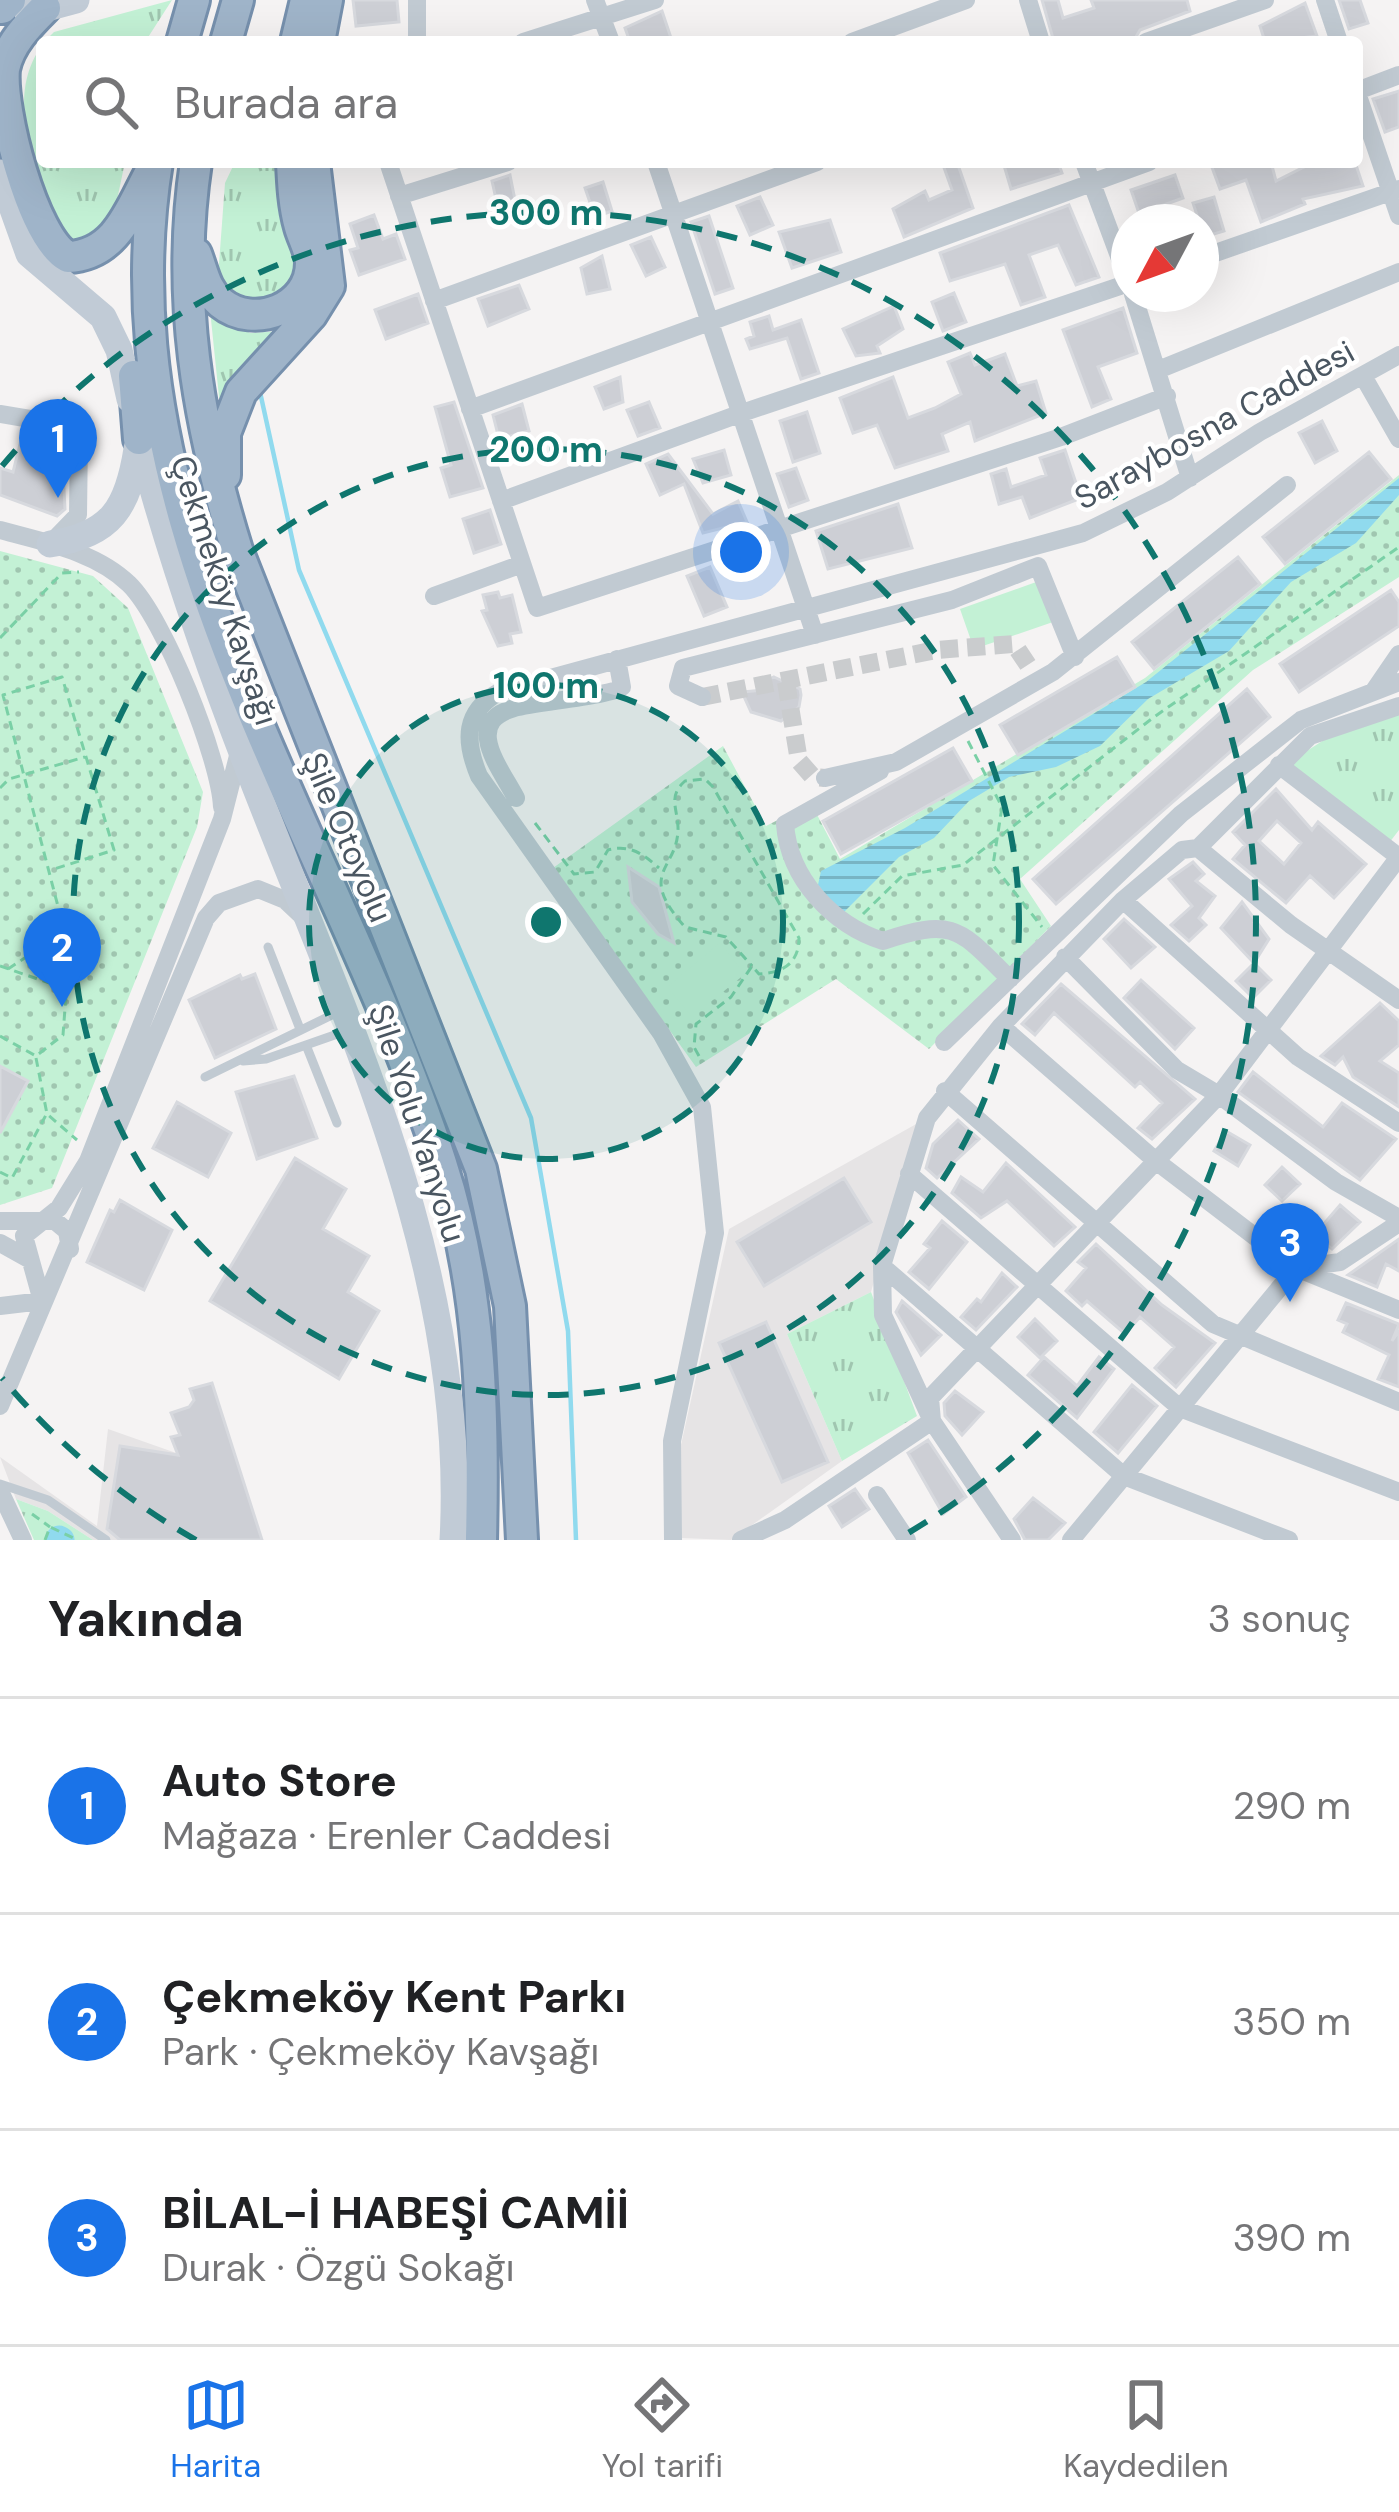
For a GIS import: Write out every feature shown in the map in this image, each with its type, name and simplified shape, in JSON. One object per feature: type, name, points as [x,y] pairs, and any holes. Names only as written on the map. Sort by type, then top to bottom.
[{"type":"highway","points":[[184,36],[194,0]]},
{"type":"highway","points":[[228,36],[238,0]]},
{"type":"highway","points":[[297,36],[306,0]]},
{"type":"highway","points":[[320,36],[327,0]]},
{"type":"highway","points":[[14,8],[2,81],[23,176],[45,239],[68,257],[107,244],[152,168]]},
{"type":"highway","name":"Şile Otoyolu","points":[[155,168],[150,228],[150,356],[159,416],[191,544],[441,1162],[473,1292],[484,1432],[481,1540]]},
{"type":"highway","name":"Şile Otoyolu","points":[[195,168],[189,236],[194,382],[232,535],[481,1169],[510,1306],[522,1540]]},
{"type":"highway","points":[[189,236],[208,290],[219,302],[259,316],[288,304],[300,292],[311,261],[295,206],[292,168]]},
{"type":"highway","points":[[232,535],[224,457],[232,411],[252,375],[311,315],[329,286],[315,168]]},
{"type":"highway","points":[[139,439],[134,298],[150,228]]},
{"type":"main road","points":[[14,8],[76,0]]},
{"type":"main road","name":"Çekmeköy Kavşağı","points":[[0,173],[29,254],[85,296],[112,332],[178,584],[240,744]]},
{"type":"main road","points":[[50,544],[78,540],[124,505],[139,439]]},
{"type":"main road","name":"Şile Yolu Yanyolu","points":[[240,744],[348,1019],[422,1244],[448,1370],[453,1540]]},
{"type":"street","points":[[417,0],[418,36]]},
{"type":"street","points":[[537,36],[598,9],[656,0]]},
{"type":"street","points":[[868,36],[966,0]]},
{"type":"street","points":[[1028,0],[1039,36]]},
{"type":"street","points":[[1163,36],[1264,0]]},
{"type":"street","points":[[1325,0],[1338,36]]},
{"type":"street","points":[[1363,90],[1399,75]]},
{"type":"street","points":[[1363,107],[1395,190],[1399,216]]},
{"type":"street","points":[[390,168],[538,608],[1061,436],[1167,396]]},
{"type":"street","points":[[399,196],[489,168]]},
{"type":"street","points":[[658,168],[814,635]]},
{"type":"street","points":[[434,301],[800,168]]},
{"type":"street","points":[[1086,168],[1111,235]]},
{"type":"street","points":[[470,409],[1131,168]]},
{"type":"street","points":[[1219,252],[1395,190]]},
{"type":"street","points":[[1158,370],[1399,272]]},
{"type":"street","points":[[501,501],[739,414],[1111,289]]},
{"type":"street","points":[[1139,312],[1190,478]]},
{"type":"street","name":"Saraybosna Caddesi","points":[[674,1540],[672,1442],[715,1233],[709,1138],[685,1069],[479,776],[469,752],[469,723],[478,704],[499,692],[1084,533],[1190,478],[1260,432],[1399,355]]},
{"type":"street","points":[[1363,376],[1399,440]]},
{"type":"street","points":[[0,414],[54,423],[79,440],[78,515],[50,544]]},
{"type":"street","points":[[1010,979],[963,932],[951,927],[931,925],[883,940],[832,918],[786,841],[785,824],[896,762],[1034,675],[1075,657],[1287,484]]},
{"type":"street","points":[[1165,584],[1191,549],[1256,494]]},
{"type":"street","points":[[0,530],[86,556],[131,586],[164,642],[220,775],[222,819]]},
{"type":"street","points":[[434,596],[523,563]]},
{"type":"street","points":[[703,697],[678,686],[683,668],[952,600],[1038,566],[1075,657]]},
{"type":"street","points":[[1373,692],[1399,655]]},
{"type":"street","points":[[515,798],[486,736],[488,721],[497,713],[556,696],[612,695],[622,687],[617,659]]},
{"type":"street","points":[[944,1042],[1181,814],[1301,720],[1399,682]]},
{"type":"street","points":[[1012,1540],[932,1421],[884,1315],[882,1265],[927,1118],[1000,1026],[1065,957],[1182,850],[1198,848],[1310,736],[1399,706]]},
{"type":"street","name":"Çekmeköy Kavşağı","points":[[40,1220],[70,1194],[88,1161],[222,819],[240,744]]},
{"type":"street","points":[[826,778],[896,762]]},
{"type":"street","points":[[932,1421],[930,1398],[1220,1095],[1399,857],[1279,765]]},
{"type":"street","points":[[1198,848],[1291,926],[1399,1000]]},
{"type":"street","points":[[0,1406],[206,918],[219,903],[258,889],[285,900],[310,923]]},
{"type":"street","points":[[1123,900],[1267,1032],[1399,1123]]},
{"type":"street","points":[[1065,957],[1177,1070],[1220,1095],[1336,1182],[1399,1220],[1340,1262],[1296,1268],[1071,1540]]},
{"type":"street","points":[[1000,1026],[1156,1161],[1296,1268],[1399,1310]]},
{"type":"street","points":[[945,1091],[1213,1324],[1399,1402]]},
{"type":"street","points":[[908,1174],[1180,1408],[1399,1492]]},
{"type":"street","points":[[40,1220],[24,1236],[43,1301]]},
{"type":"street","points":[[0,1221],[55,1221],[68,1231],[68,1254]]},
{"type":"street","points":[[0,1243],[49,1268],[68,1254]]},
{"type":"street","points":[[882,1265],[975,1351],[1124,1476],[1289,1540]]},
{"type":"street","points":[[0,1306],[43,1301]]},
{"type":"street","points":[[741,1540],[785,1520],[932,1421]]},
{"type":"street","points":[[0,1487],[14,1535]]},
{"type":"street","points":[[877,1495],[907,1540]]},
{"type":"street","points":[[785,1520],[795,1540]]},
{"type":"lane","points":[[268,947],[300,1029]]},
{"type":"lane","points":[[205,1077],[287,1034],[348,1019]]},
{"type":"lane","points":[[243,1060],[306,1045],[348,1019]]},
{"type":"lane","points":[[287,1034],[294,1049]]},
{"type":"lane","points":[[306,1045],[337,1123]]},
{"type":"lane","points":[[0,1487],[48,1500],[106,1540]]},
{"type":"path","points":[[853,929],[902,876],[963,865],[995,835],[1108,758],[1154,717],[1399,547]]},
{"type":"path","points":[[0,638],[62,573],[79,572]]},
{"type":"path","points":[[8,969],[47,943],[61,918],[3,695],[62,677],[115,850],[51,869]]},
{"type":"path","points":[[958,724],[1001,807],[993,865],[1034,919]]},
{"type":"path","points":[[0,788],[27,774],[86,756]]},
{"type":"path","points":[[705,779],[799,938],[798,953],[783,970],[759,974],[752,966],[726,938],[685,927],[666,902],[661,869],[678,830],[674,798],[678,787],[705,779]]},
{"type":"path","points":[[515,798],[574,874],[595,872],[608,850],[621,846],[640,852],[661,869]]},
{"type":"path","points":[[0,966],[39,977],[66,995],[63,1035],[36,1056]]},
{"type":"path","points":[[699,1055],[694,1047],[697,1024],[731,998],[752,966]]},
{"type":"path","points":[[0,1036],[36,1056]]},
{"type":"path","points":[[36,1056],[37,1086],[47,1114],[82,1143]]},
{"type":"path","points":[[0,1172],[12,1178],[47,1114]]},
{"type":"path","points":[[45,1540],[50,1527],[78,1540]]},
{"type":"shaded area","points":[[918,1123],[871,1292],[787,1334],[842,1461],[731,1540],[681,1538],[679,1454],[729,1229]]},
{"type":"shaded area","points":[[108,1429],[179,1454],[174,1540],[93,1540],[48,1511],[16,1499],[0,1457],[97,1526]]},
{"type":"green space","points":[[172,0],[149,36],[51,36],[54,32]]},
{"type":"green space","points":[[36,56],[36,168],[124,168],[112,224],[78,244],[54,224],[37,173],[25,122],[28,74]]},
{"type":"green space","points":[[232,168],[278,168],[295,262],[286,294],[240,305],[218,277],[225,183]]},
{"type":"green space","points":[[210,310],[250,333],[283,331],[221,416]]},
{"type":"green space","points":[[1399,475],[1399,577],[1253,670],[1020,879],[1051,926],[929,1049],[836,979],[696,1067],[553,868],[723,746],[766,826],[811,803],[840,859],[1145,678]]},
{"type":"green space","points":[[0,551],[93,576],[128,608],[203,792],[197,827],[52,1188],[0,1205]]},
{"type":"green space","points":[[1039,581],[1053,622],[974,649],[960,609]]},
{"type":"green space","points":[[1399,709],[1399,830],[1386,847],[1285,765],[1327,738]]},
{"type":"green space","points":[[720,943],[745,974],[692,1017],[667,987]]},
{"type":"green space","points":[[871,1292],[917,1416],[842,1461],[787,1334]]},
{"type":"green space","points":[[16,1499],[48,1511],[93,1540],[34,1540]]},
{"type":"water","points":[[1399,478],[1399,495],[1356,543],[1291,582],[1229,651],[1148,699],[1100,746],[1056,767],[1009,777],[969,801],[934,838],[899,857],[842,914],[818,885],[821,871],[905,828],[1146,682]]},
{"type":"building","points":[[353,0],[397,0],[399,22],[356,26]]},
{"type":"building","points":[[1042,0],[1058,0],[1063,18],[1094,8],[1091,0],[1187,0],[1190,11],[1140,30],[1136,36],[1052,36]]},
{"type":"building","points":[[1339,0],[1360,0],[1368,23],[1349,29]]},
{"type":"building","points":[[1305,3],[1317,36],[1263,36],[1260,26]]},
{"type":"building","points":[[662,11],[670,36],[628,36],[625,28]]},
{"type":"building","points":[[1399,91],[1399,127],[1385,132],[1373,99]]},
{"type":"building","points":[[944,168],[959,168],[973,208],[904,237],[893,209],[925,191],[929,200],[952,190]]},
{"type":"building","points":[[1005,168],[1060,168],[1062,173],[1011,189]]},
{"type":"building","points":[[1212,168],[1273,168],[1276,181],[1302,168],[1357,168],[1363,186],[1303,199],[1305,204],[1261,222],[1246,180],[1220,189]]},
{"type":"building","points":[[510,175],[516,205],[498,208],[492,181]]},
{"type":"building","points":[[1175,175],[1183,198],[1166,204],[1136,204],[1131,190]]},
{"type":"building","points":[[603,182],[612,211],[595,217],[585,188]]},
{"type":"building","points":[[760,197],[773,225],[750,235],[737,206]]},
{"type":"building","points":[[1214,197],[1216,204],[1193,204]]},
{"type":"building","points":[[1069,205],[1099,277],[1076,285],[1058,245],[1029,255],[1045,297],[1021,305],[1005,264],[950,281],[940,253]]},
{"type":"building","points":[[374,215],[383,239],[396,234],[405,259],[359,275],[350,250],[358,248],[350,224]]},
{"type":"building","points":[[709,216],[733,288],[715,294],[691,222]]},
{"type":"building","points":[[830,220],[841,252],[792,268],[779,232]]},
{"type":"building","points":[[651,237],[665,267],[646,276],[631,245]]},
{"type":"building","points":[[602,256],[610,289],[587,294],[581,268]]},
{"type":"building","points":[[519,285],[529,309],[488,326],[478,299]]},
{"type":"building","points":[[954,293],[966,322],[943,331],[932,302]]},
{"type":"building","points":[[418,294],[428,323],[386,339],[375,310]]},
{"type":"building","points":[[894,306],[903,329],[877,346],[880,353],[856,356],[843,329]]},
{"type":"building","points":[[1124,312],[1137,353],[1098,367],[1111,399],[1092,407],[1063,330]]},
{"type":"building","points":[[769,316],[773,330],[801,320],[819,373],[801,379],[787,338],[750,349],[746,339],[754,336],[750,322]]},
{"type":"building","points":[[970,353],[975,365],[1005,354],[1017,386],[1036,381],[1046,413],[975,441],[970,422],[942,434],[948,451],[895,468],[877,425],[853,433],[840,398],[893,377],[908,418],[961,394],[948,362]]},
{"type":"building","points":[[620,377],[623,402],[604,409],[595,387]]},
{"type":"building","points":[[454,402],[483,488],[450,497],[441,468],[451,465],[435,407]]},
{"type":"building","points":[[649,402],[660,428],[638,436],[627,410]]},
{"type":"building","points":[[522,404],[529,431],[499,439],[493,415]]},
{"type":"building","points":[[807,412],[820,453],[793,462],[780,421]]},
{"type":"building","points":[[1322,421],[1337,451],[1315,463],[1299,433]]},
{"type":"building","points":[[21,440],[62,450],[65,509],[57,516],[0,495],[0,468],[13,472]]},
{"type":"building","points":[[724,450],[731,475],[703,483],[693,459]]},
{"type":"building","points":[[1065,450],[1081,498],[1030,518],[1022,497],[999,504],[991,474],[1006,469],[1011,487],[1046,475],[1040,458]]},
{"type":"building","points":[[1369,452],[1391,479],[1285,564],[1263,537]]},
{"type":"building","points":[[668,454],[713,514],[738,501],[747,522],[703,533],[684,484],[660,495],[646,464]]},
{"type":"building","points":[[796,468],[808,500],[789,507],[777,474]]},
{"type":"building","points":[[898,504],[912,548],[828,569],[816,531]]},
{"type":"building","points":[[490,510],[501,544],[474,553],[463,519]]},
{"type":"building","points":[[1238,557],[1260,584],[1154,669],[1132,642]]},
{"type":"building","points":[[710,567],[727,607],[704,616],[687,576]]},
{"type":"building","points":[[1391,590],[1399,602],[1399,626],[1299,692],[1280,664]]},
{"type":"building","points":[[498,592],[500,598],[512,595],[521,632],[510,634],[512,643],[498,646],[482,611],[487,610],[483,595]]},
{"type":"building","points":[[1117,657],[1135,687],[1018,755],[1000,725]]},
{"type":"building","points":[[774,677],[800,689],[801,695],[799,707],[781,721],[751,712],[742,692],[764,690],[765,681]]},
{"type":"building","points":[[1247,689],[1270,717],[1056,904],[1033,879]]},
{"type":"building","points":[[953,748],[972,781],[841,854],[823,821]]},
{"type":"building","points":[[1276,789],[1312,830],[1318,822],[1366,864],[1334,898],[1310,876],[1286,903],[1233,859],[1245,845],[1233,832]],"holes":[[[1277,821],[1301,843],[1284,864],[1259,841]]]},
{"type":"building","points":[[1193,862],[1204,874],[1196,881],[1215,896],[1199,918],[1206,925],[1189,941],[1171,925],[1192,906],[1169,879]]},
{"type":"building","points":[[628,867],[659,887],[674,943],[658,934],[632,902]]},
{"type":"building","points":[[1242,902],[1269,939],[1254,963],[1221,928]]},
{"type":"building","points":[[1124,919],[1155,947],[1131,968],[1104,939]]},
{"type":"building","points":[[1254,963],[1271,980],[1253,998],[1236,981]]},
{"type":"building","points":[[255,974],[276,1029],[215,1058],[189,1000],[240,975],[242,979]]},
{"type":"building","points":[[1141,980],[1194,1028],[1175,1049],[1124,998]]},
{"type":"building","points":[[1061,984],[1195,1099],[1152,1139],[1138,1128],[1162,1103],[1140,1082],[1135,1087],[1054,1013],[1035,1035],[1022,1024]]},
{"type":"building","points":[[1380,1003],[1399,1021],[1399,1045],[1380,1061],[1399,1073],[1399,1107],[1353,1077],[1343,1057],[1335,1065],[1321,1056]]},
{"type":"building","points":[[0,1066],[28,1081],[0,1133]]},
{"type":"building","points":[[1253,1072],[1323,1127],[1342,1103],[1396,1139],[1360,1180],[1238,1092]]},
{"type":"building","points":[[294,1076],[317,1138],[257,1159],[236,1092]]},
{"type":"building","points":[[177,1102],[231,1133],[208,1177],[153,1148]]},
{"type":"building","points":[[958,1120],[979,1139],[937,1178],[926,1168],[933,1144]]},
{"type":"building","points":[[1226,1131],[1250,1145],[1238,1166],[1214,1151]]},
{"type":"building","points":[[295,1158],[346,1189],[323,1229],[369,1256],[348,1292],[379,1311],[339,1379],[210,1301]]},
{"type":"building","points":[[1006,1163],[1075,1227],[1054,1246],[1007,1201],[981,1218],[952,1193],[961,1177],[983,1192]]},
{"type":"building","points":[[1282,1167],[1300,1184],[1282,1201],[1265,1185]]},
{"type":"building","points":[[844,1178],[871,1222],[764,1286],[737,1242]]},
{"type":"building","points":[[120,1200],[172,1230],[144,1290],[87,1262],[110,1210],[114,1212]]},
{"type":"building","points":[[1340,1205],[1360,1222],[1332,1249],[1315,1234]]},
{"type":"building","points":[[942,1221],[967,1242],[929,1289],[909,1272],[930,1248],[924,1244]]},
{"type":"building","points":[[1399,1239],[1399,1271],[1386,1264],[1377,1287],[1348,1275]]},
{"type":"building","points":[[1096,1244],[1162,1305],[1215,1343],[1176,1387],[1155,1368],[1174,1347],[1140,1317],[1125,1334],[1087,1301],[1082,1306],[1066,1291],[1086,1268],[1078,1262]]},
{"type":"building","points":[[1002,1273],[1017,1287],[976,1330],[961,1317],[977,1299],[981,1302]]},
{"type":"building","points":[[902,1301],[941,1335],[921,1355],[896,1312]]},
{"type":"building","points":[[1346,1303],[1399,1324],[1392,1341],[1399,1331],[1399,1387],[1378,1379],[1389,1355],[1343,1332],[1347,1324],[1338,1320]]},
{"type":"building","points":[[1035,1319],[1057,1341],[1040,1358],[1018,1337]]},
{"type":"building","points":[[766,1322],[828,1462],[782,1482],[719,1343]]},
{"type":"building","points":[[1044,1357],[1077,1386],[1099,1357],[1114,1369],[1077,1418],[1028,1375]]},
{"type":"building","points":[[212,1383],[262,1540],[120,1540],[107,1529],[120,1446],[178,1455],[171,1437],[180,1435],[171,1413],[189,1407],[194,1400],[190,1389]]},
{"type":"building","points":[[1132,1385],[1157,1406],[1118,1453],[1094,1432]]},
{"type":"building","points":[[955,1391],[983,1412],[962,1435],[945,1416],[944,1403]]},
{"type":"building","points":[[928,1440],[966,1497],[943,1514],[908,1453]]},
{"type":"building","points":[[855,1489],[869,1509],[842,1527],[829,1506]]},
{"type":"building","points":[[1033,1498],[1065,1523],[1048,1540],[1025,1540],[1014,1519]]},
{"type":"waterway","points":[[260,392],[299,570],[531,1118],[568,1331],[576,1540]]},
{"type":"tunnel","points":[[702,697],[936,650],[1014,644],[1030,668]]},
{"type":"tunnel","points":[[786,682],[799,761],[813,777],[825,778]]},
{"type":"place","name":"Auto Store","points":[[58,498]]},
{"type":"place","name":"Çekmeköy Kent Parkı","points":[[62,1007]]},
{"type":"place","name":"BİLAL-İ HABEŞİ CAMİİ","points":[[1290,1302]]}]
